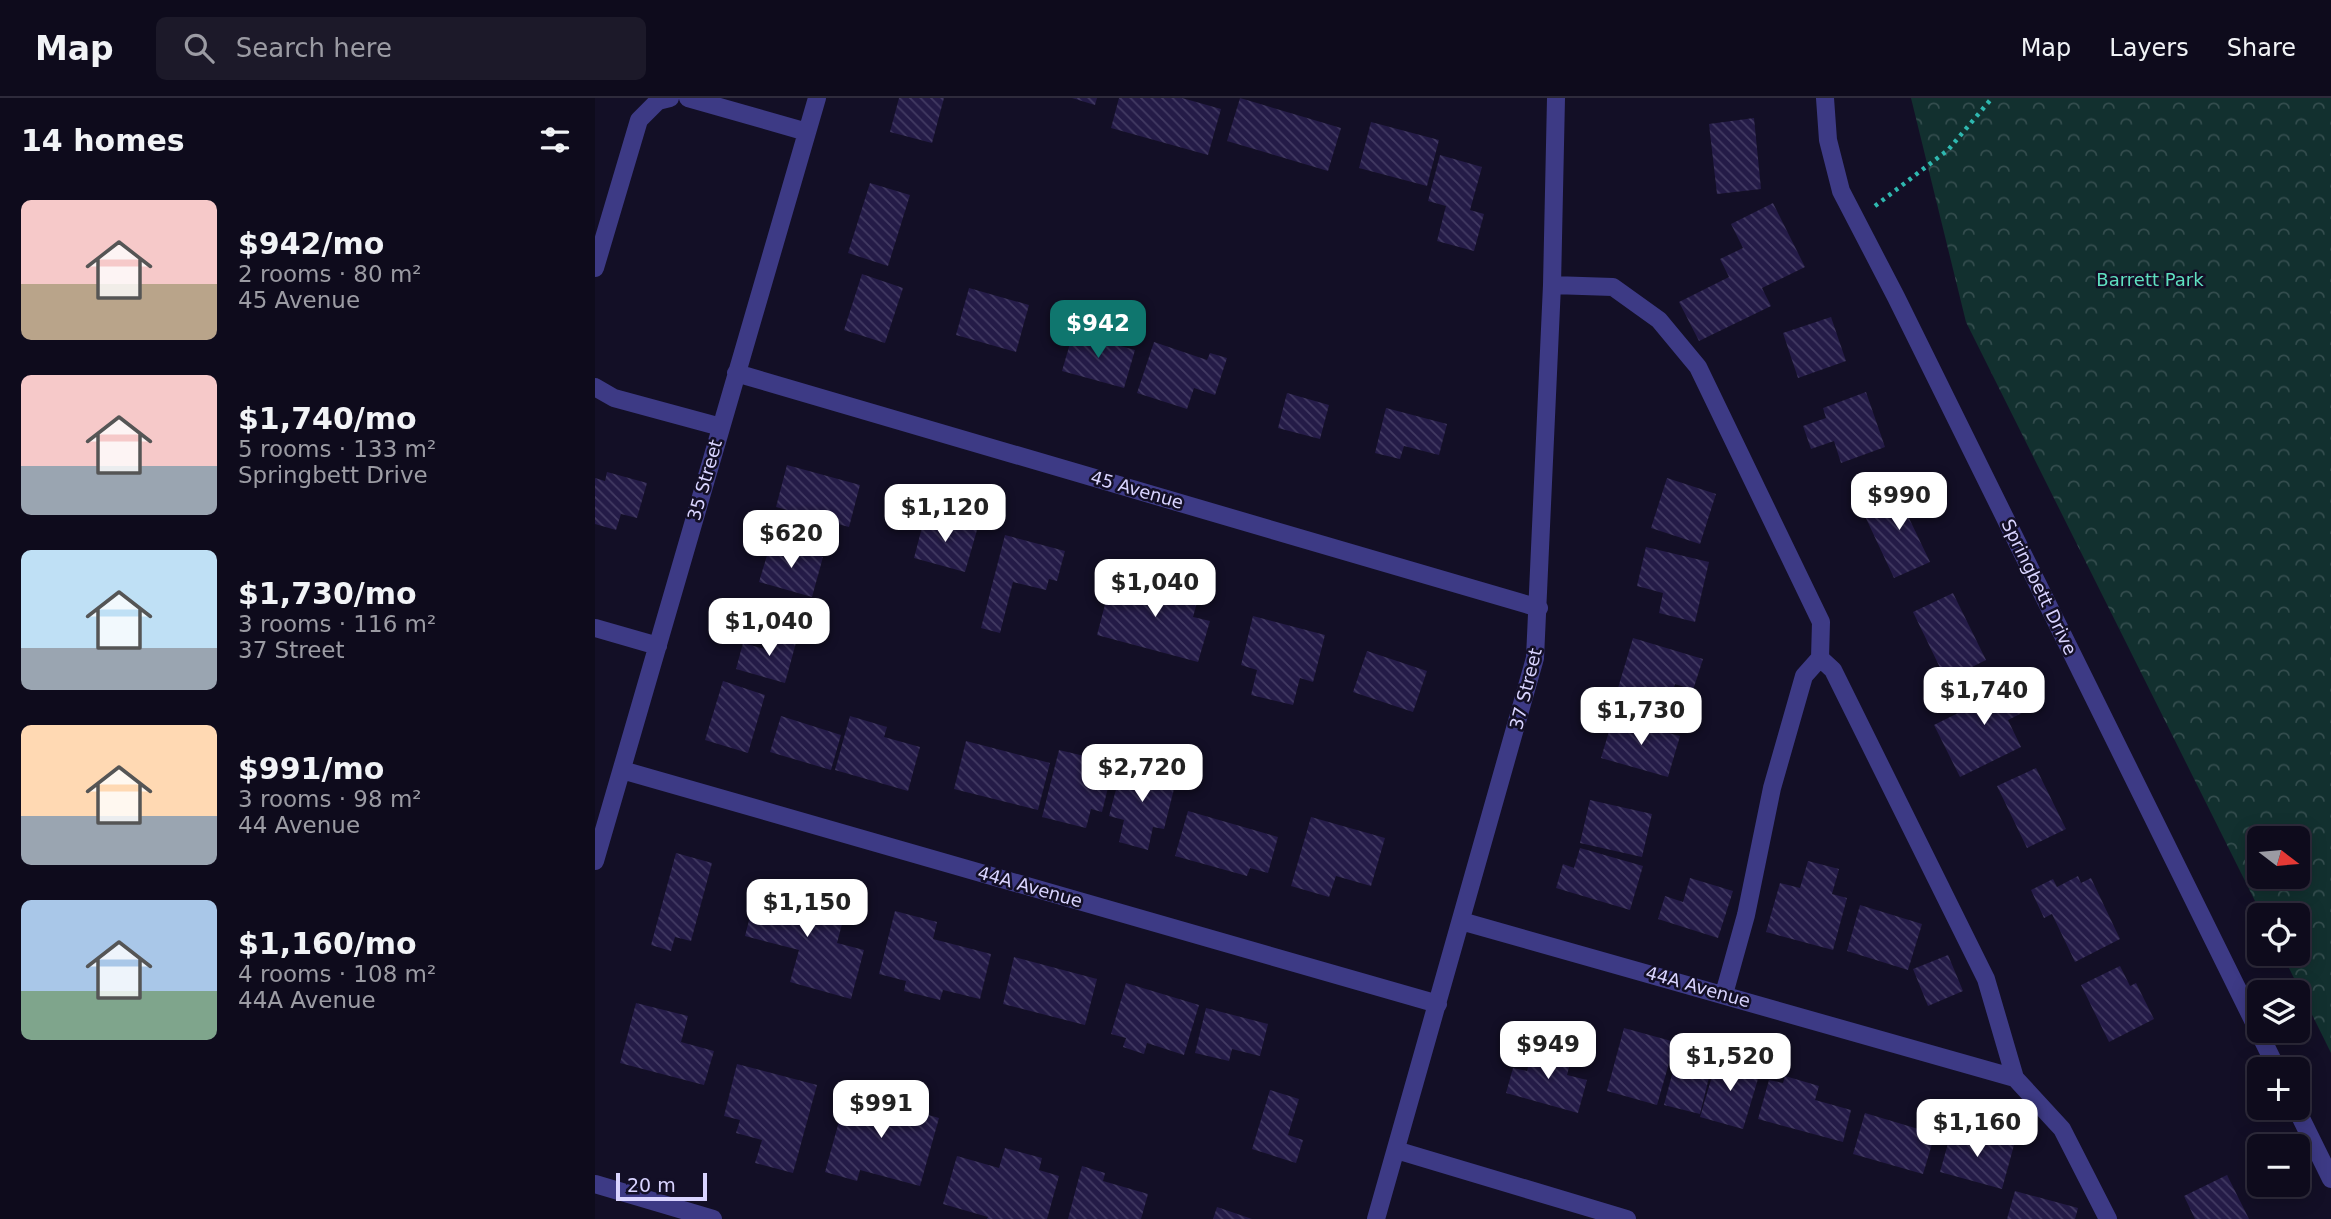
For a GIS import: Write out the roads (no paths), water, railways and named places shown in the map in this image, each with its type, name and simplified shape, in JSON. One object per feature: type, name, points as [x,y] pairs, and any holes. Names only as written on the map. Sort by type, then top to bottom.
[{"type":"street","points":[[595,268],[639,120],[658,102],[670,98]]},
{"type":"street","points":[[688,98],[807,132]]},
{"type":"street","name":"35 Street","points":[[595,861],[817,98]]},
{"type":"street","name":"Springbett Drive","points":[[1825,98],[1832,163],[1841,191],[1896,297],[2271,1057]]},
{"type":"street","name":"37 Street","points":[[1376,1219],[1530,680],[1537,642],[1552,285],[1554,99]]},
{"type":"street","points":[[1552,285],[1613,287],[1659,320],[1698,367],[1821,622],[1820,658],[1804,676],[1779,763],[1746,915],[1724,994]]},
{"type":"street","name":"45 Avenue","points":[[736,373],[1539,608]]},
{"type":"street","points":[[595,387],[614,397],[720,427]]},
{"type":"street","points":[[595,628],[658,646]]},
{"type":"street","points":[[1820,658],[1833,670],[1986,979],[2015,1077],[2061,1129],[2108,1219]]},
{"type":"street","name":"44A Avenue","points":[[622,769],[1438,1004]]},
{"type":"street","name":"44A Avenue","points":[[1461,921],[2015,1077]]},
{"type":"street","points":[[2302,1120],[2331,1179]]},
{"type":"street","points":[[1396,1150],[1627,1219]]},
{"type":"street","points":[[595,1184],[713,1219]]},
{"type":"park label","name":"Barrett Park","points":[[2150,280]]}]
